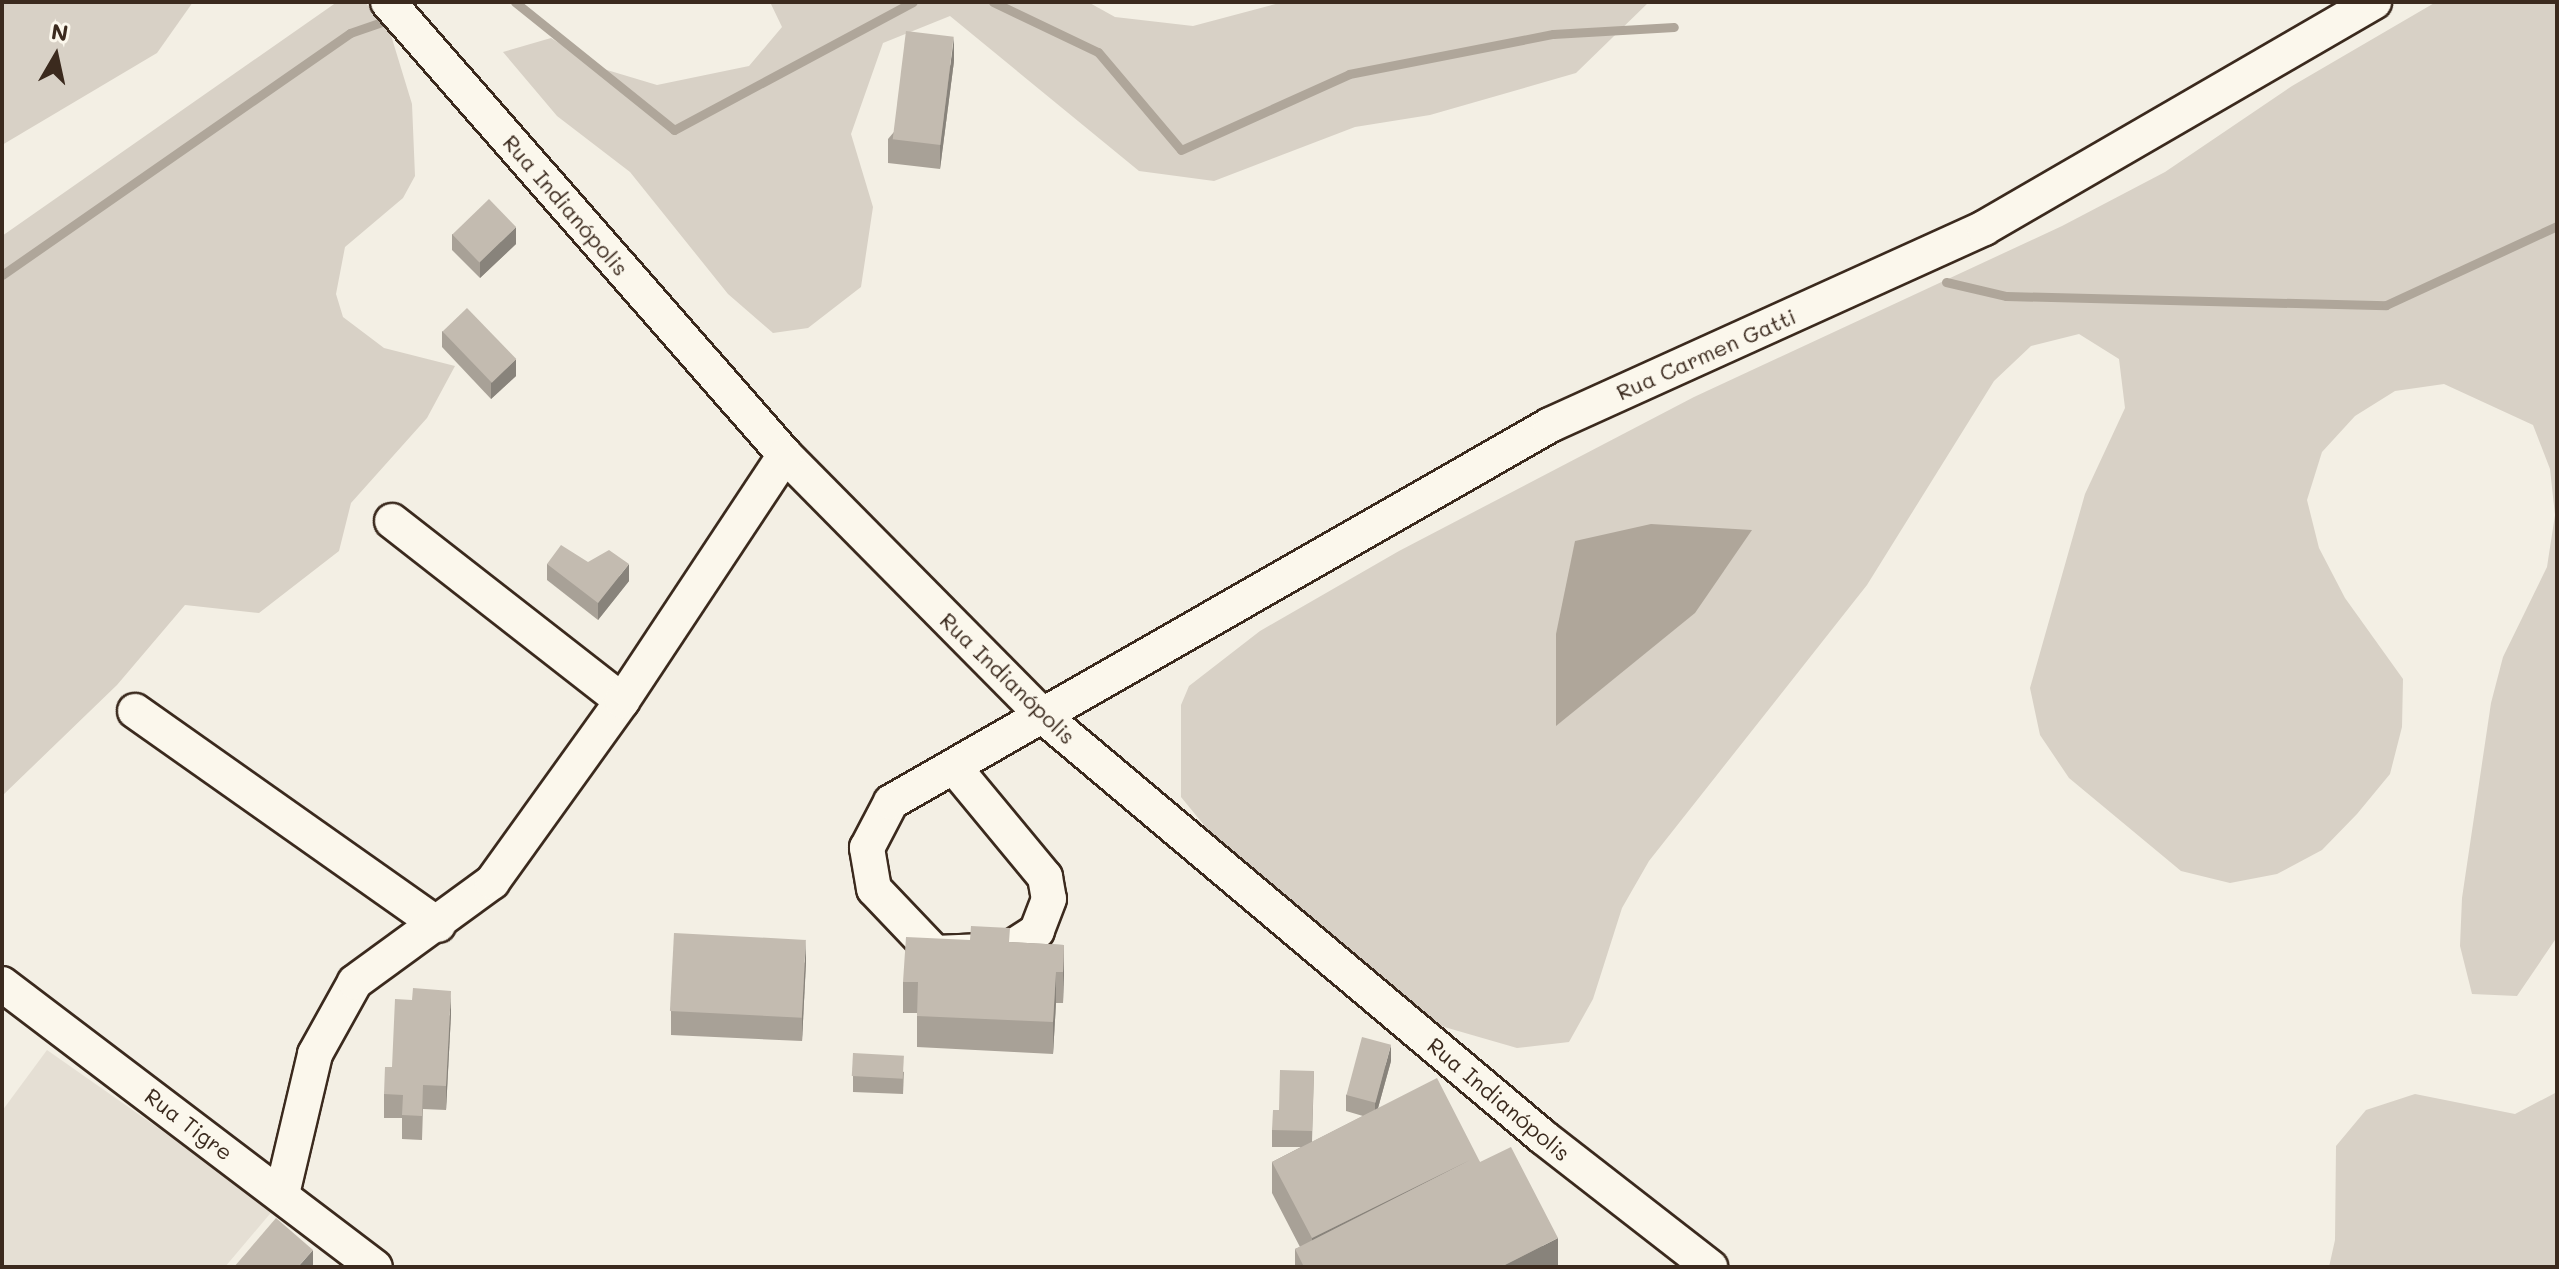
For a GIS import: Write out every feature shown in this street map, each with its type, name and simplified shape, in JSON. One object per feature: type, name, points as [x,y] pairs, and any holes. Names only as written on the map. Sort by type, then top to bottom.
[{"type":"street","name":"Rua Indianópolis","points":[[388,2],[785,455],[1044,717],[1543,1137],[1710,1267]]},
{"type":"street","name":"Rua Carmen Gatti","points":[[954,767],[1550,425],[1984,228],[2374,2]]},
{"type":"street","points":[[282,1194],[315,1054],[355,982],[438,925],[492,882],[622,701],[785,455]]},
{"type":"street","points":[[392,521],[622,701]]},
{"type":"street","points":[[135,711],[438,925]]},
{"type":"street","points":[[954,767],[1045,877],[1049,899],[1037,931],[1008,950],[935,953],[874,889],[867,848],[891,802],[954,767]]},
{"type":"street","name":"Rua Tigre","points":[[2,984],[375,1267]]},
{"type":"shaded area","points":[[2,2],[193,2],[157,53],[2,145]]},
{"type":"shaded area","points":[[337,2],[365,2],[390,32],[412,104],[415,176],[403,198],[345,247],[336,294],[343,317],[384,348],[455,366],[427,418],[351,503],[339,551],[259,613],[185,605],[117,685],[2,796],[2,236]]},
{"type":"shaded area","points":[[770,2],[1088,2],[1115,17],[1193,26],[1283,2],[1649,2],[1576,73],[1430,115],[1355,127],[1214,181],[1139,171],[950,16],[883,43],[851,134],[873,207],[861,287],[808,328],[773,333],[728,294],[630,172],[557,116],[503,52],[551,38],[597,67],[657,85],[749,66],[782,27]]},
{"type":"shaded area","points":[[2436,2],[2557,2],[2557,937],[2517,996],[2472,994],[2460,946],[2462,898],[2491,703],[2503,657],[2547,567],[2555,515],[2550,469],[2533,425],[2444,384],[2395,391],[2355,416],[2322,452],[2307,500],[2319,548],[2345,598],[2403,679],[2402,727],[2390,774],[2357,814],[2322,850],[2277,874],[2230,883],[2181,871],[2069,778],[2040,735],[2030,688],[2085,494],[2125,408],[2119,359],[2079,334],[2031,346],[1994,381],[1867,585],[1649,861],[1622,908],[1593,999],[1569,1042],[1517,1048],[1427,1022],[1244,874],[1181,797],[1181,705],[1189,686],[1260,631],[1399,551],[1694,397],[2062,226],[2165,172],[2292,86]]},
{"type":"shaded area","points":[[1651,524],[1752,530],[1695,613],[1556,726],[1556,634],[1575,541]]},
{"type":"shaded area","points":[[47,1050],[274,1209],[225,1267],[2,1267],[2,1111]]},
{"type":"shaded area","points":[[2557,1092],[2557,1267],[2329,1267],[2335,1240],[2336,1146],[2366,1110],[2415,1094],[2515,1114]]},
{"type":"building","points":[[906,31],[954,37],[940,145],[893,139]]},
{"type":"building","points":[[489,199],[516,227],[479,262],[452,234]]},
{"type":"building","points":[[467,308],[516,359],[492,383],[443,332]]},
{"type":"building","points":[[561,545],[588,562],[609,550],[629,564],[598,603],[547,564]]},
{"type":"building","points":[[971,926],[1010,928],[1009,942],[1064,945],[1063,972],[1056,972],[1053,1022],[917,1016],[918,982],[903,982],[906,937],[970,940]]},
{"type":"building","points":[[674,933],[806,940],[802,1018],[670,1011]]},
{"type":"building","points":[[413,988],[451,991],[446,1086],[423,1085],[422,1116],[402,1115],[403,1095],[384,1094],[385,1067],[392,1067],[395,999],[412,1000]]},
{"type":"building","points":[[1362,1037],[1391,1045],[1375,1103],[1346,1095]]},
{"type":"building","points":[[853,1053],[904,1056],[903,1079],[852,1076]]},
{"type":"building","points":[[1280,1070],[1314,1071],[1312,1131],[1272,1130],[1273,1110],[1279,1110]]},
{"type":"building","points":[[1437,1078],[1480,1162],[1511,1147],[1558,1238],[1501,1267],[1304,1267],[1295,1249],[1470,1160],[1312,1238],[1272,1162]]},
{"type":"building","points":[[276,1218],[313,1250],[298,1267],[234,1267]]},
{"type":"waterway","points":[[515,2],[674,130],[913,2]]},
{"type":"waterway","points":[[993,2],[1098,52],[1181,150],[1349,74],[1553,34],[1674,27]]},
{"type":"waterway","points":[[2,275],[350,33],[384,21]]},
{"type":"waterway","points":[[1946,282],[2006,296],[2386,305],[2557,226]]}]
